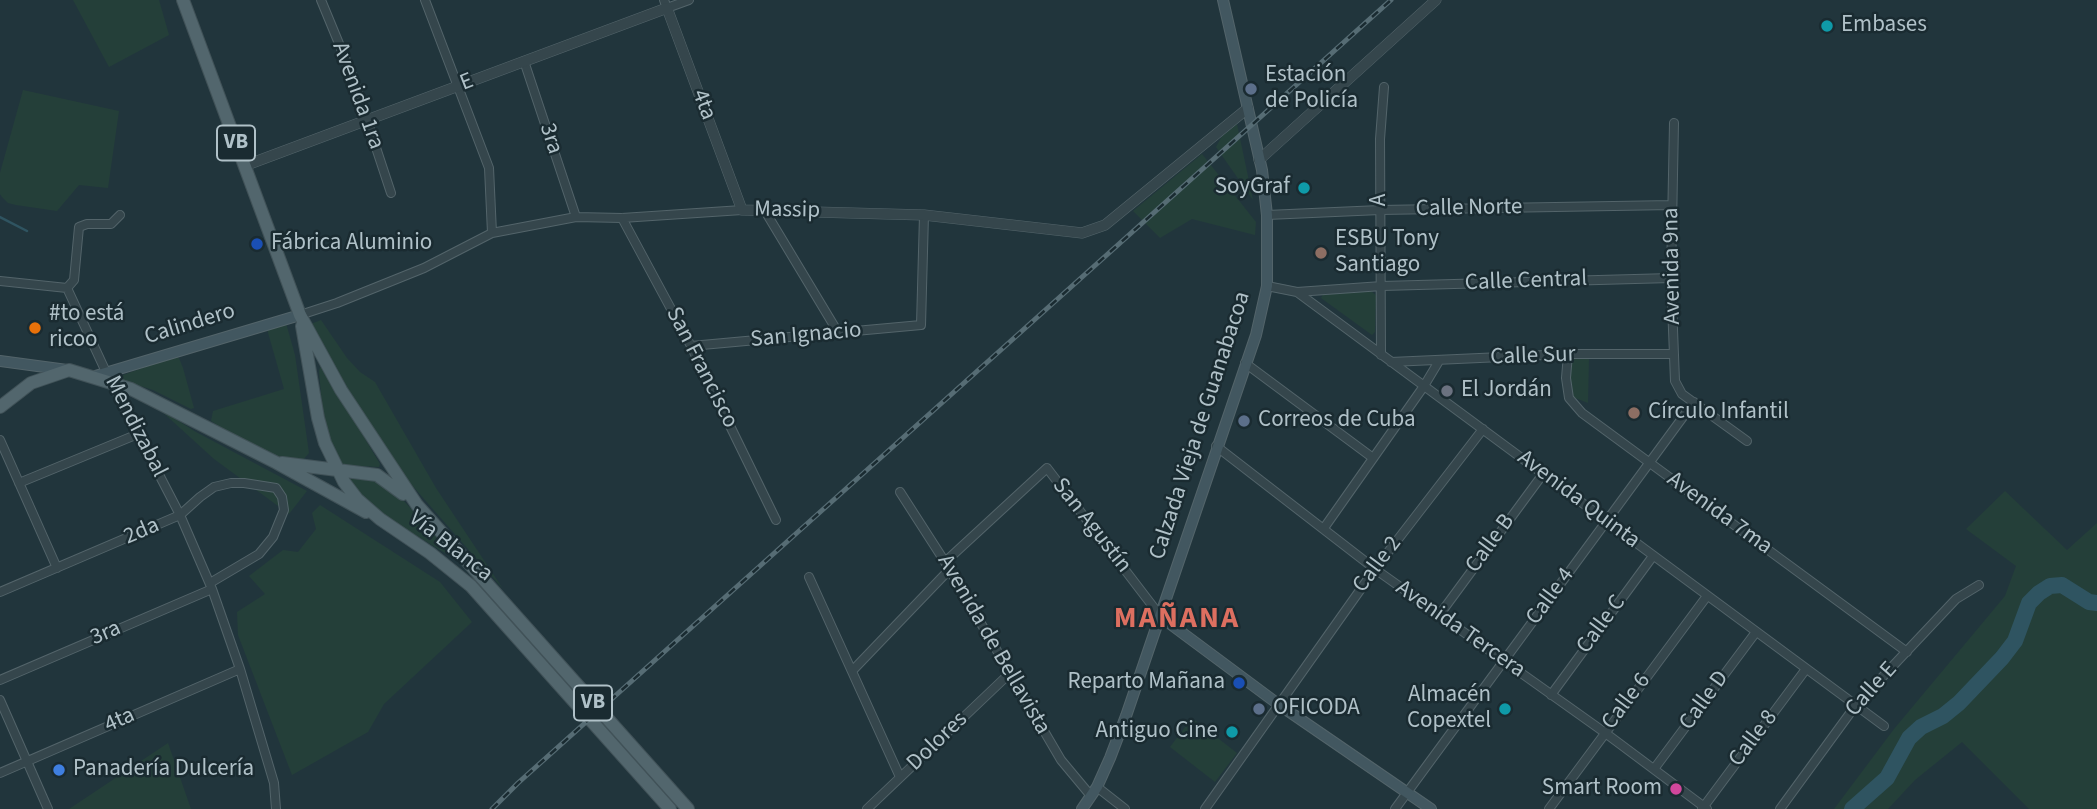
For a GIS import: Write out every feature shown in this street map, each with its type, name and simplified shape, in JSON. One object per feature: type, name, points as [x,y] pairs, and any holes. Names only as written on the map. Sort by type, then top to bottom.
[{"type":"main road","name":"Vía Blanca","points":[[183,0],[300,315],[348,401],[417,505],[688,809]]},
{"type":"main road","name":"Calzada Vieja de Guanabacoa","points":[[1083,809],[1116,745],[1262,313],[1267,286],[1267,215],[1259,160],[1223,0]]},
{"type":"main road","name":"Vía Blanca","points":[[300,315],[325,443],[357,499],[380,519],[430,552],[471,586],[670,809]]},
{"type":"main road","name":"Calindero","points":[[109,378],[300,315]]},
{"type":"main road","points":[[0,362],[69,370],[92,377],[109,378],[277,463],[380,519]]},
{"type":"main road","points":[[0,407],[31,383],[69,370]]},
{"type":"main road","points":[[303,466],[319,458],[325,443]]},
{"type":"main road","points":[[277,463],[377,475],[417,505]]},
{"type":"main road","points":[[1161,617],[1278,704],[1431,809]]},
{"type":"street","name":"Avenida 1ra","points":[[321,0],[352,75],[391,193]]},
{"type":"street","points":[[425,0],[489,168],[492,233]]},
{"type":"street","name":"E","points":[[244,166],[524,61],[665,4],[689,0]]},
{"type":"street","points":[[1259,160],[1436,0]]},
{"type":"street","name":"4ta","points":[[665,4],[742,210]]},
{"type":"street","name":"3ra","points":[[524,61],[576,217]]},
{"type":"street","name":"A","points":[[1381,355],[1380,139],[1384,87]]},
{"type":"street","name":"Massip","points":[[300,315],[424,268],[492,233],[576,217],[622,218],[742,210],[924,215],[1082,233],[1105,225],[1248,108]]},
{"type":"street","name":"Avenida 9na","points":[[1674,123],[1671,278],[1675,381],[1682,394],[1747,441]]},
{"type":"street","name":"Calle Norte","points":[[1267,215],[1380,210],[1672,205]]},
{"type":"street","points":[[765,211],[839,334]]},
{"type":"street","points":[[0,281],[67,288],[74,280],[79,227],[87,224],[111,224],[120,215]]},
{"type":"street","name":"San Ignacio","points":[[691,346],[839,334],[921,324],[924,215]]},
{"type":"street","name":"San Francisco","points":[[622,218],[691,346],[776,520]]},
{"type":"street","name":"Calle Central","points":[[1297,292],[1382,286],[1671,278]]},
{"type":"street","name":"Avenida Quinta","points":[[1267,286],[1297,292],[1884,726]]},
{"type":"street","name":"Mendizabal","points":[[67,288],[109,378],[180,515],[211,586],[240,668],[274,783],[276,809]]},
{"type":"street","name":"Calle Sur","points":[[1391,362],[1568,354],[1674,354]]},
{"type":"street","name":"Avenida 7ma","points":[[1568,354],[1566,378],[1569,398],[1582,413],[1907,652]]},
{"type":"street","points":[[1324,528],[1439,361]]},
{"type":"street","points":[[1245,363],[1373,458]]},
{"type":"street","name":"Calle 4","points":[[1395,809],[1694,402]]},
{"type":"street","name":"Calle 2","points":[[1205,809],[1375,569],[1483,429]]},
{"type":"street","points":[[19,483],[138,434]]},
{"type":"street","points":[[0,440],[57,568]]},
{"type":"street","name":"Avenida Tercera","points":[[1216,446],[1375,569],[1604,732],[1704,808]]},
{"type":"street","name":"San Agustín","points":[[947,566],[1047,468],[1161,617]]},
{"type":"street","name":"Calle B","points":[[1440,614],[1542,474]]},
{"type":"street","name":"2da","points":[[0,592],[180,515],[214,487],[230,483],[267,485],[280,492]]},
{"type":"street","name":"3ra","points":[[0,680],[211,586],[259,554],[273,537],[284,510],[280,492]]},
{"type":"street","name":"Avenida de Bellavista","points":[[900,492],[947,566],[1061,760],[1094,792],[1125,809]]},
{"type":"street","name":"Calle C","points":[[1551,695],[1653,556]]},
{"type":"street","points":[[853,670],[947,566]]},
{"type":"street","points":[[809,577],[900,777]]},
{"type":"street","name":"Calle E","points":[[1780,809],[1856,705],[1956,599],[1979,584]]},
{"type":"street","name":"Calle 6","points":[[1549,809],[1707,596]]},
{"type":"street","name":"Calle D","points":[[1654,769],[1756,632]]},
{"type":"street","name":"4ta","points":[[0,773],[240,668]]},
{"type":"street","name":"Calle 8","points":[[1704,808],[1806,668]]},
{"type":"street","name":"Dolores","points":[[867,809],[1009,674]]},
{"type":"street","points":[[0,699],[48,809]]},
{"type":"green space","points":[[73,0],[159,0],[169,35],[109,67]]},
{"type":"green space","points":[[23,90],[119,111],[108,188],[79,185],[57,211],[8,203],[2,197],[0,173]]},
{"type":"green space","points":[[1237,124],[1253,200],[1216,147],[1222,136]]},
{"type":"green space","points":[[1202,154],[1256,222],[1255,235],[1192,219],[1160,238],[1133,211]]},
{"type":"green space","points":[[1369,290],[1376,295],[1375,332],[1372,335],[1321,298],[1324,293]]},
{"type":"green space","points":[[321,320],[347,358],[360,372],[375,382],[436,488],[503,589],[396,467],[311,324]]},
{"type":"green space","points":[[286,323],[295,355],[309,453],[302,461],[284,460],[248,444],[211,421],[213,411],[284,389],[267,329]]},
{"type":"green space","points":[[175,356],[179,358],[183,368],[194,408],[191,409],[153,390],[115,378]]},
{"type":"green space","points":[[1569,357],[1589,358],[1588,403],[1570,396]]},
{"type":"green space","points":[[321,365],[380,464],[379,467],[342,465],[329,439],[322,406],[319,371]]},
{"type":"green space","points":[[158,408],[196,432],[307,491],[289,514],[214,459]]},
{"type":"green space","points":[[347,475],[368,476],[403,500],[460,562],[366,502]]},
{"type":"green space","points":[[2005,491],[2067,550],[2097,523],[2097,809],[2029,809],[1962,742],[1915,780],[1888,809],[1834,809],[1894,729],[2005,596],[2016,566],[1966,529]]},
{"type":"green space","points":[[320,505],[440,582],[472,622],[384,704],[368,732],[292,775],[238,635],[237,612],[265,594],[249,576],[283,550],[298,552],[316,529],[312,513]]},
{"type":"green space","points":[[1192,718],[1237,753],[1215,782],[1170,747]]},
{"type":"green space","points":[[168,743],[191,809],[69,809]]},
{"type":"waterway","points":[[0,217],[27,231]]},
{"type":"waterway","points":[[1852,809],[1887,778],[1909,738],[1921,727],[1943,716],[1959,703],[2002,658],[2015,641],[2029,603],[2039,593],[2050,586],[2062,585],[2089,602],[2097,603]]},
{"type":"railway","points":[[492,809],[1391,0]]},
{"type":"place","name":"Embases","points":[[1827,26]]},
{"type":"place","name":"Estación de Policía","points":[[1251,89]]},
{"type":"place","name":"SoyGraf","points":[[1304,188]]},
{"type":"place","name":"Fábrica Aluminio","points":[[257,244]]},
{"type":"place","name":"ESBU Tony Santiago","points":[[1321,253]]},
{"type":"place","name":"#to está ricoo","points":[[35,328]]},
{"type":"place","name":"El Jordán","points":[[1447,391]]},
{"type":"place","name":"Círculo Infantil","points":[[1634,413]]},
{"type":"place","name":"Correos de Cuba","points":[[1244,421]]},
{"type":"place","name":"Reparto Mañana","points":[[1239,683]]},
{"type":"place","name":"OFICODA","points":[[1259,709]]},
{"type":"place","name":"Almacén Copextel","points":[[1505,709]]},
{"type":"place","name":"Antiguo Cine","points":[[1232,732]]},
{"type":"place","name":"Panadería Dulcería","points":[[59,770]]},
{"type":"place","name":"Smart Room","points":[[1676,789]]},
{"type":"district","name":"MAÑANA","points":[[1177,620]]}]
